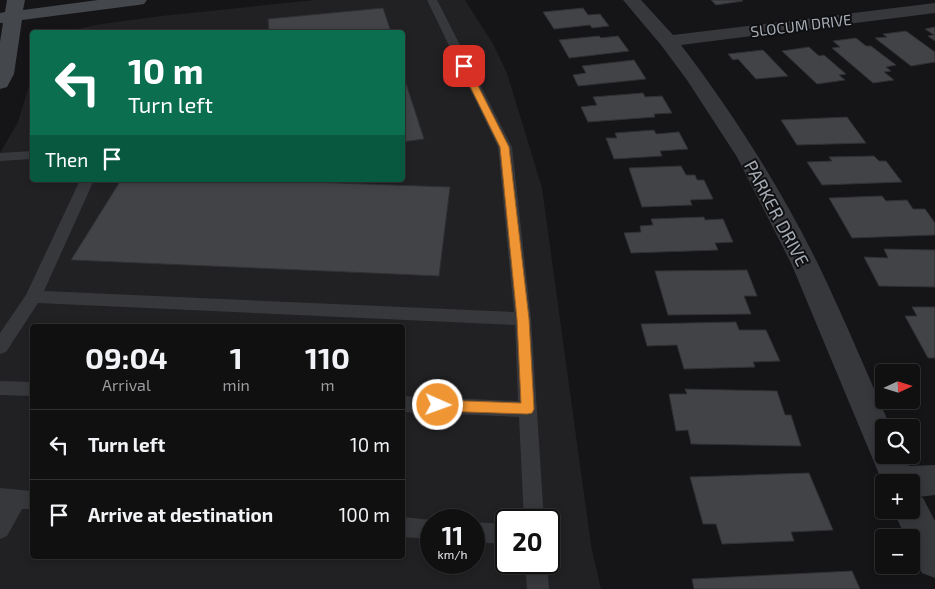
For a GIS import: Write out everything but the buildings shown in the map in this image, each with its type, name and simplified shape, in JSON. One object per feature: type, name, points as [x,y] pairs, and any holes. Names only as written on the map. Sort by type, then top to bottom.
[{"type":"main road","points":[[0,83],[4,74],[10,12],[138,0]]},
{"type":"street","name":"PARKER DRIVE","points":[[632,0],[668,41],[696,78],[748,157],[804,263],[875,427]]},
{"type":"street","name":"SLOCUM DRIVE","points":[[668,41],[935,8]]},
{"type":"street","points":[[920,481],[935,480]]},
{"type":"street","points":[[915,519],[935,560]]},
{"type":"lane","points":[[432,0],[505,147],[523,319],[533,509]]},
{"type":"lane","points":[[0,157],[30,154]]},
{"type":"lane","points":[[0,347],[33,297],[85,182]]},
{"type":"lane","points":[[33,297],[523,319]]},
{"type":"lane","points":[[0,388],[30,389]]},
{"type":"lane","points":[[405,404],[527,409]]},
{"type":"lane","points":[[0,529],[16,499]]},
{"type":"lane","points":[[405,527],[420,528]]},
{"type":"lane","points":[[537,574],[538,589]]},
{"type":"shaded area","points":[[315,0],[465,0],[493,44],[507,73],[542,188],[591,545],[601,589],[0,589],[0,153],[18,122],[30,83],[30,182],[405,182],[405,30],[74,30],[95,25],[161,16]]},
{"type":"route","points":[[438,405],[527,409],[523,319],[505,147],[464,66]]}]
